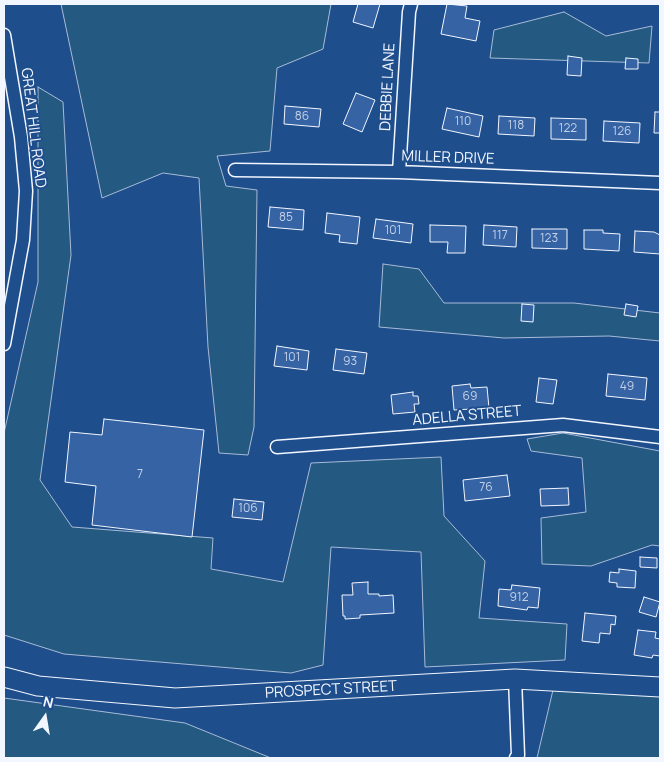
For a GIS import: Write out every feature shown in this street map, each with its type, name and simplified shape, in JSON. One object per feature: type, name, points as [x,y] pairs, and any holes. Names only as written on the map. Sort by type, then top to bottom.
[{"type":"main road","name":"PROSPECT STREET","points":[[4,677],[38,686],[175,698],[515,679],[660,687]]},
{"type":"street","name":"DEBBIE LANE","points":[[399,172],[411,4]]},
{"type":"street","name":"GREAT HILL ROAD","points":[[4,35],[21,138],[26,191],[23,240],[4,344]]},
{"type":"street","name":"MILLER DRIVE","points":[[235,170],[399,172],[660,183]]},
{"type":"street","name":"ADELLA STREET","points":[[276,447],[563,425],[660,437]]},
{"type":"street","points":[[515,679],[518,755],[516,758]]},
{"type":"shaded area","points":[[61,4],[331,4],[323,49],[277,68],[270,151],[217,156],[226,186],[257,190],[254,427],[248,455],[219,453],[208,347],[199,178],[163,173],[102,198]]},
{"type":"shaded area","points":[[564,12],[606,36],[652,26],[649,63],[490,58],[494,30]]},
{"type":"shaded area","points":[[38,87],[63,102],[71,255],[40,480],[72,527],[213,538],[211,569],[283,582],[311,463],[441,457],[444,516],[485,561],[479,618],[567,624],[565,660],[425,667],[421,552],[331,547],[323,665],[291,673],[64,654],[4,635],[4,433],[38,282]]},
{"type":"shaded area","points":[[383,264],[419,269],[444,303],[574,303],[660,313],[660,341],[609,336],[504,338],[379,327]]},
{"type":"shaded area","points":[[563,433],[660,451],[660,546],[652,545],[591,566],[542,564],[541,518],[586,512],[582,458],[531,451],[527,439]]},
{"type":"shaded area","points":[[553,690],[660,695],[660,758],[537,758]]},
{"type":"shaded area","points":[[4,698],[185,723],[271,758],[4,758]]},
{"type":"building","points":[[358,4],[380,4],[373,28],[353,22]]},
{"type":"building","points":[[447,4],[467,6],[465,18],[480,21],[476,41],[441,34]]},
{"type":"building","points":[[568,56],[582,58],[581,76],[567,75]]},
{"type":"building","points":[[626,58],[638,59],[638,69],[625,69]]},
{"type":"building","points":[[356,93],[375,100],[362,132],[343,124]]},
{"type":"building","points":[[285,106],[321,109],[319,127],[284,124]]},
{"type":"building","points":[[447,108],[483,116],[479,137],[442,129]]},
{"type":"building","points":[[655,112],[660,112],[660,133],[654,133]]},
{"type":"building","points":[[499,116],[535,118],[534,136],[498,134]]},
{"type":"building","points":[[551,118],[586,119],[586,140],[551,139]]},
{"type":"building","points":[[604,121],[640,123],[639,143],[603,141]]},
{"type":"building","points":[[270,207],[304,210],[303,230],[268,227]]},
{"type":"building","points":[[327,213],[360,217],[357,244],[339,242],[340,235],[325,233]]},
{"type":"building","points":[[376,219],[413,224],[411,243],[373,238]]},
{"type":"building","points":[[430,225],[466,226],[465,253],[447,253],[448,242],[430,242]]},
{"type":"building","points":[[484,225],[517,227],[516,247],[483,245]]},
{"type":"building","points":[[532,229],[567,229],[567,249],[532,248]]},
{"type":"building","points":[[584,230],[603,230],[603,233],[620,234],[619,251],[584,249]]},
{"type":"building","points":[[635,231],[654,232],[660,235],[660,254],[634,252]]},
{"type":"building","points":[[522,304],[534,305],[533,322],[521,321]]},
{"type":"building","points":[[626,304],[638,306],[636,317],[624,315]]},
{"type":"building","points":[[277,346],[309,351],[307,370],[274,366]]},
{"type":"building","points":[[336,349],[367,353],[364,374],[333,370]]},
{"type":"building","points":[[608,374],[647,378],[645,400],[606,396]]},
{"type":"building","points":[[539,378],[557,380],[553,404],[536,402]]},
{"type":"building","points":[[470,384],[471,388],[487,387],[489,408],[454,410],[452,386]]},
{"type":"building","points":[[413,392],[413,396],[418,396],[419,404],[414,404],[415,412],[393,414],[391,395]]},
{"type":"building","points":[[104,419],[204,430],[192,537],[92,525],[96,486],[65,482],[70,432],[102,435]]},
{"type":"building","points":[[507,475],[510,496],[465,501],[463,480]]},
{"type":"building","points":[[568,488],[569,505],[541,506],[540,489]]},
{"type":"building","points":[[234,499],[264,502],[262,520],[232,517]]},
{"type":"building","points":[[640,557],[657,558],[657,568],[640,567]]},
{"type":"building","points":[[619,569],[636,571],[635,588],[617,587],[617,583],[609,582],[610,572],[619,573]]},
{"type":"building","points":[[368,582],[368,594],[379,594],[379,596],[393,595],[394,613],[360,615],[360,618],[345,619],[345,616],[343,616],[342,595],[353,595],[352,583]]},
{"type":"building","points":[[512,585],[540,588],[538,608],[528,607],[527,610],[498,606],[499,589],[511,590]]},
{"type":"building","points":[[644,597],[660,602],[656,617],[639,612]]},
{"type":"building","points":[[585,613],[616,616],[615,625],[611,624],[610,634],[600,633],[599,643],[582,641]]},
{"type":"building","points":[[638,630],[656,632],[655,638],[660,639],[660,656],[653,655],[652,658],[634,655]]}]
